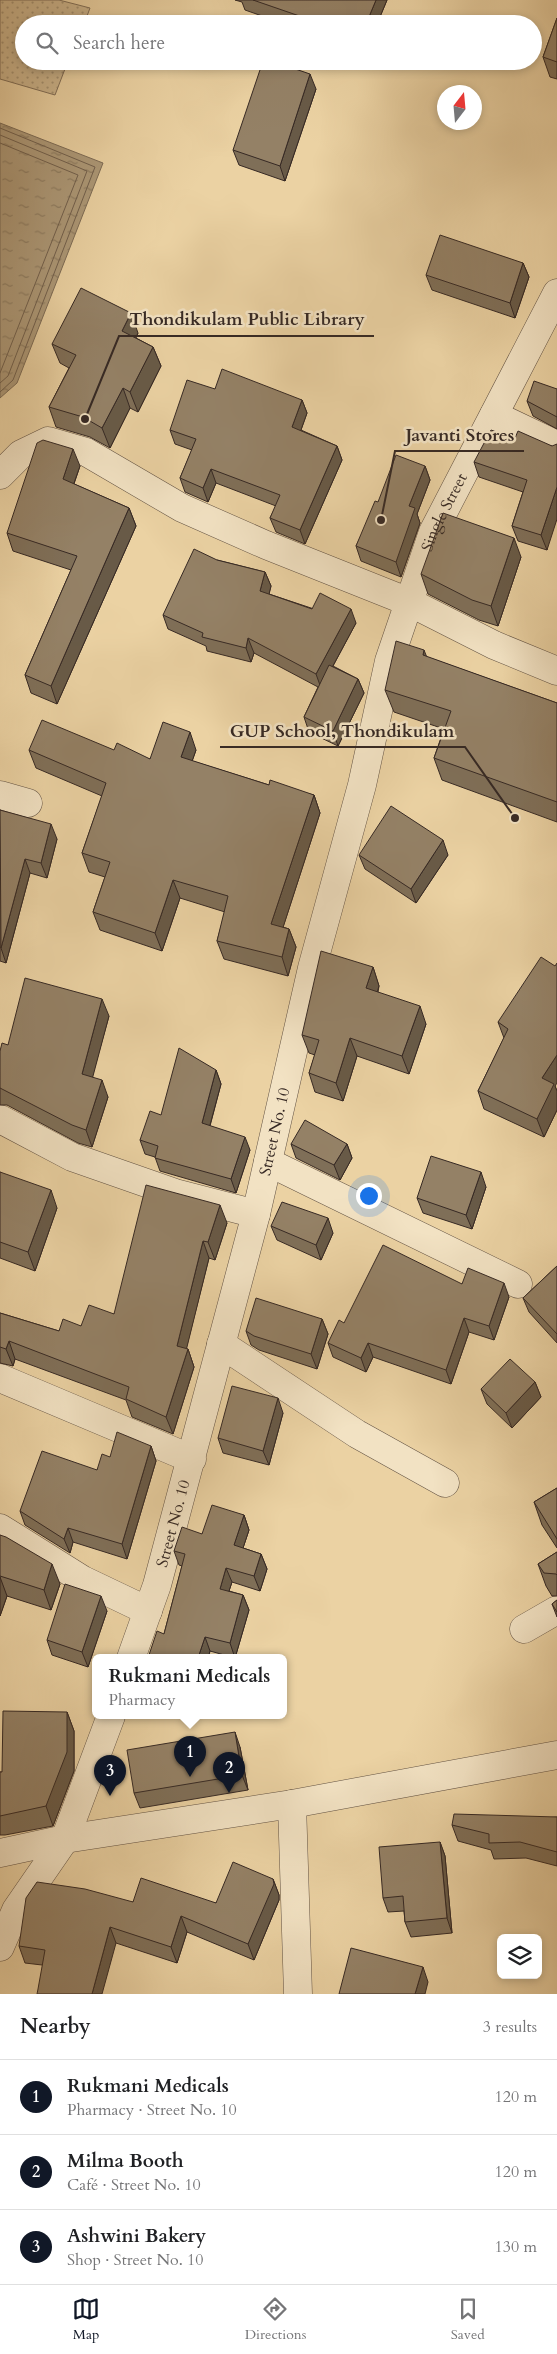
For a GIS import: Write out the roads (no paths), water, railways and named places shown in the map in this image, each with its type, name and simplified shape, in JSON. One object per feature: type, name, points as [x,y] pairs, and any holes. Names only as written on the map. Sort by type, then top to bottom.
[{"type":"street","name":"Single Street","points":[[409,602],[433,532],[557,293]]},
{"type":"street","points":[[494,415],[557,445]]},
{"type":"street","points":[[0,475],[21,454],[48,441],[86,452],[182,508],[266,546],[409,602],[494,645],[557,671]]},
{"type":"street","name":"Street No. 10","points":[[132,1654],[148,1611],[192,1459],[256,1214],[312,968],[362,784],[389,661],[409,602]]},
{"type":"street","points":[[0,795],[28,803]]},
{"type":"street","points":[[0,1119],[72,1157],[175,1194],[256,1214]]},
{"type":"street","points":[[268,1162],[518,1284]]},
{"type":"street","points":[[221,1344],[357,1434],[445,1482]]},
{"type":"street","points":[[0,1378],[192,1459]]},
{"type":"street","points":[[0,1528],[84,1580],[148,1611]]},
{"type":"street","points":[[524,1629],[557,1610]]},
{"type":"street","points":[[0,1947],[16,1910],[65,1840],[110,1719]]},
{"type":"street","points":[[0,1853],[65,1840],[292,1804],[557,1755]]},
{"type":"street","points":[[292,1804],[298,1994]]},
{"type":"water","points":[[0,123],[103,163],[17,383],[0,398]]},
{"type":"place","name":"Thondikulam Public Library","points":[[85,419]]},
{"type":"place","name":"Javanti Stores","points":[[381,520]]},
{"type":"place","name":"GUP School, Thondikulam","points":[[515,818]]},
{"type":"place","name":"Rukmani Medicals","points":[[190,1777]]},
{"type":"place","name":"Milma Booth","points":[[229,1793]]},
{"type":"place","name":"Ashwini Bakery","points":[[110,1796]]}]
